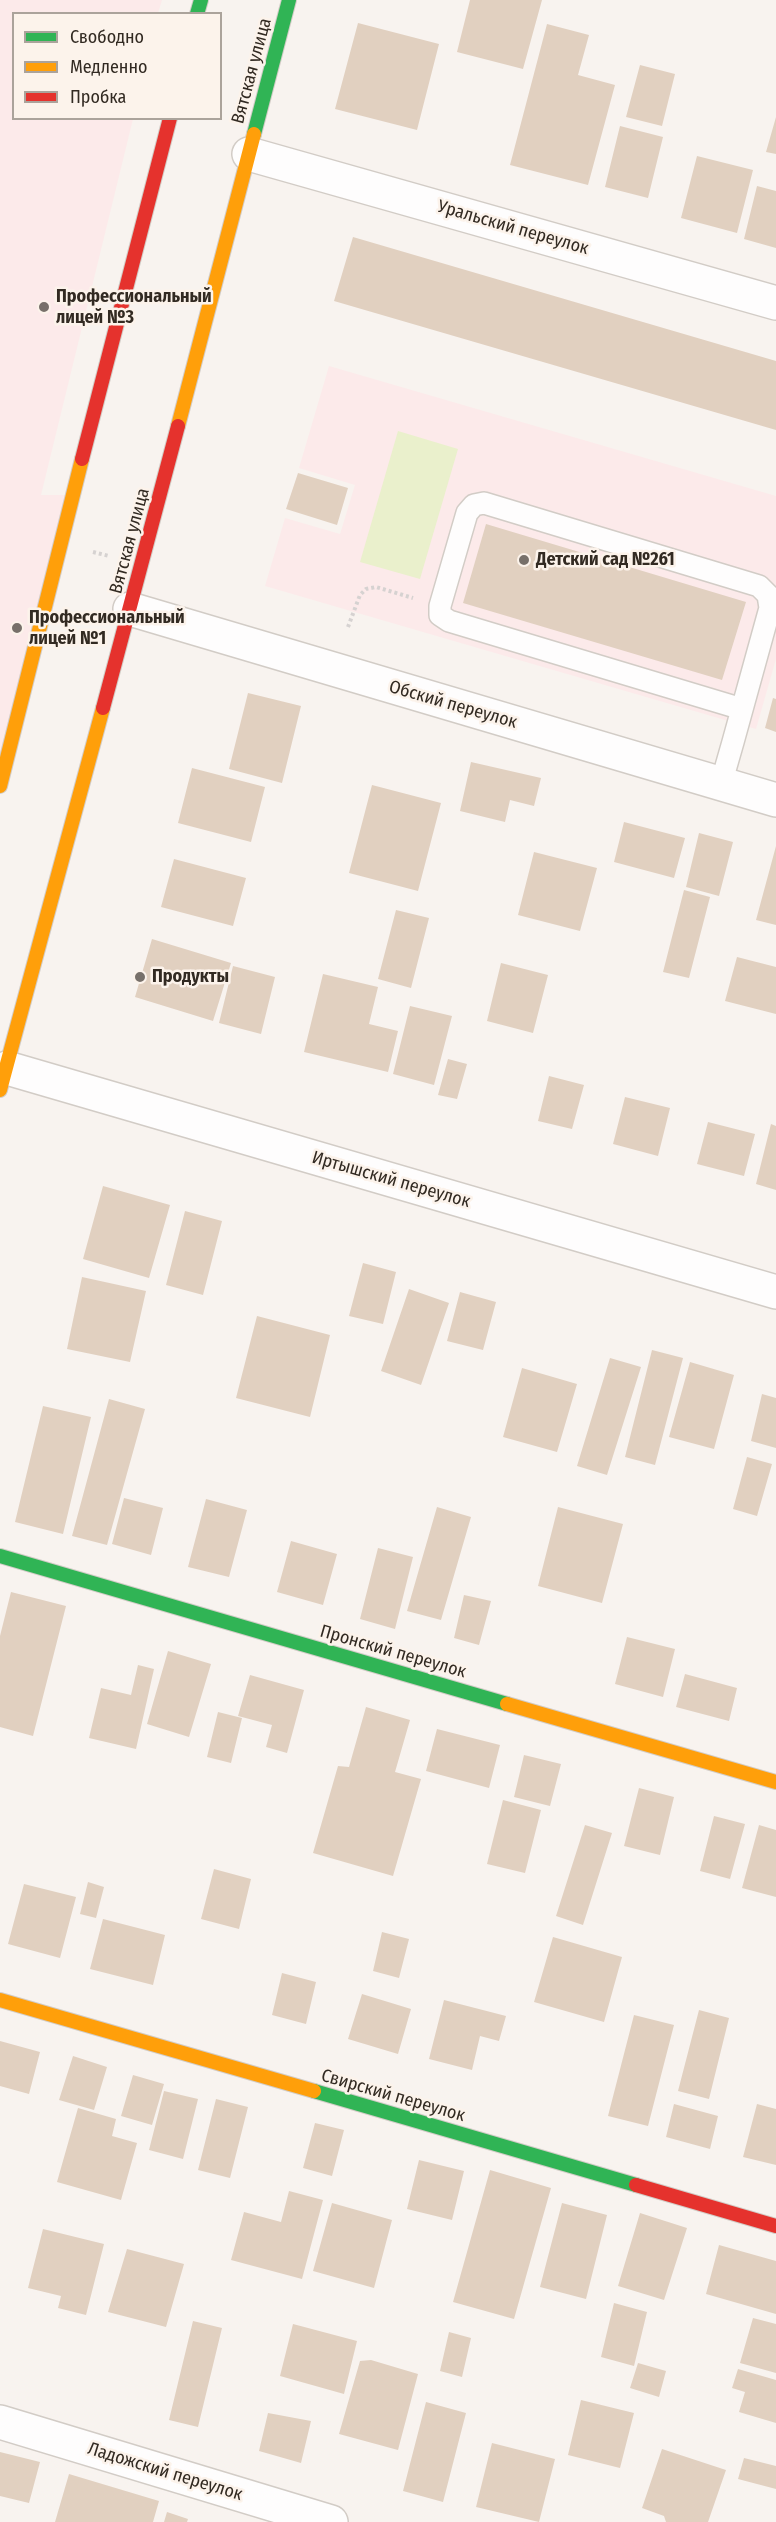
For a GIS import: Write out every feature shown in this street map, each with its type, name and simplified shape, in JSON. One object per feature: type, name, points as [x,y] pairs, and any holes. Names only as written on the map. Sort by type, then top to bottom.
[{"type":"main road","name":"Вятская улица","points":[[3,1079],[142,564],[289,0]]},
{"type":"main road","points":[[0,786],[169,120]]},
{"type":"main road","name":"Пронский переулок","points":[[0,1556],[776,1782]]},
{"type":"main road","name":"Свирский переулок","points":[[0,2000],[776,2226]]},
{"type":"street","name":"Уральский переулок","points":[[249,153],[776,303]]},
{"type":"street","name":"Обский переулок","points":[[130,609],[776,800]]},
{"type":"street","name":"Иртышский переулок","points":[[3,1079],[776,1292]]},
{"type":"street","name":"Ладожский переулок","points":[[0,2422],[331,2522]]},
{"type":"lane","points":[[721,784],[742,709],[770,608],[768,595],[759,586],[484,503],[474,505],[467,513],[440,606],[440,615],[448,621],[742,709]]},
{"type":"path","points":[[60,543],[142,564]]},
{"type":"path","points":[[348,627],[360,595],[366,589],[376,587],[440,606]]},
{"type":"shaded area","name":"Профессиональный лицей №3","points":[[0,0],[162,0],[158,12],[12,12],[12,120],[133,120],[41,495],[67,495],[0,759]]},
{"type":"shaded area","name":"Детский сад №261","points":[[329,366],[776,496],[776,659],[756,729],[265,586],[285,518],[340,534],[355,485],[299,468]]},
{"type":"green space","points":[[398,431],[458,449],[420,579],[360,562]]},
{"type":"building","points":[[470,0],[542,0],[523,69],[457,52]]},
{"type":"building","points":[[358,23],[439,44],[417,130],[335,109]]},
{"type":"building","points":[[547,24],[589,35],[578,75],[615,85],[588,185],[510,165]]},
{"type":"building","points":[[640,65],[675,74],[662,126],[626,117]]},
{"type":"building","points":[[776,117],[776,154],[766,152]]},
{"type":"building","points":[[620,126],[663,137],[648,198],[605,187]]},
{"type":"building","points":[[697,156],[753,170],[737,233],[681,218]]},
{"type":"building","points":[[757,186],[776,191],[776,248],[744,239]]},
{"type":"building","points":[[353,237],[776,361],[776,430],[334,301]]},
{"type":"building","points":[[298,473],[348,488],[337,525],[286,509]]},
{"type":"building","points":[[486,524],[746,602],[722,680],[463,603]]},
{"type":"building","points":[[248,693],[301,706],[282,783],[229,769]]},
{"type":"building","points":[[773,698],[776,699],[776,732],[765,728]]},
{"type":"building","points":[[471,762],[541,778],[534,806],[510,800],[505,822],[460,811]]},
{"type":"building","points":[[192,768],[265,787],[251,842],[178,823]]},
{"type":"building","points":[[372,785],[441,803],[418,891],[349,873]]},
{"type":"building","points":[[624,822],[685,838],[674,878],[614,862]]},
{"type":"building","points":[[699,833],[733,842],[719,896],[686,887]]},
{"type":"building","points":[[776,846],[776,925],[756,920]]},
{"type":"building","points":[[534,852],[597,868],[580,931],[518,915]]},
{"type":"building","points":[[174,859],[246,878],[233,926],[161,907]]},
{"type":"building","points":[[684,890],[710,897],[689,978],[663,972]]},
{"type":"building","points":[[396,910],[429,918],[411,988],[378,979]]},
{"type":"building","points":[[152,939],[231,963],[213,1021],[135,997]]},
{"type":"building","points":[[737,957],[776,967],[776,1014],[725,1001]]},
{"type":"building","points":[[501,963],[548,975],[533,1033],[487,1021]]},
{"type":"building","points":[[233,966],[275,977],[261,1034],[219,1023]]},
{"type":"building","points":[[323,974],[378,987],[369,1024],[398,1031],[388,1072],[304,1052]]},
{"type":"building","points":[[410,1006],[452,1016],[434,1085],[393,1074]]},
{"type":"building","points":[[448,1059],[467,1064],[457,1099],[438,1095]]},
{"type":"building","points":[[549,1076],[584,1085],[572,1129],[538,1121]]},
{"type":"building","points":[[625,1097],[670,1108],[658,1156],[613,1144]]},
{"type":"building","points":[[708,1122],[755,1134],[744,1176],[697,1164]]},
{"type":"building","points":[[771,1124],[776,1126],[776,1190],[756,1184]]},
{"type":"building","points":[[103,1186],[170,1205],[149,1278],[83,1259]]},
{"type":"building","points":[[185,1211],[222,1221],[203,1295],[166,1285]]},
{"type":"building","points":[[363,1263],[396,1272],[383,1324],[349,1316]]},
{"type":"building","points":[[82,1277],[146,1291],[130,1362],[67,1349]]},
{"type":"building","points":[[409,1289],[449,1303],[421,1385],[381,1371]]},
{"type":"building","points":[[460,1292],[496,1302],[483,1350],[447,1341]]},
{"type":"building","points":[[257,1316],[330,1335],[310,1417],[236,1398]]},
{"type":"building","points":[[652,1350],[683,1358],[655,1465],[625,1457]]},
{"type":"building","points":[[610,1358],[641,1367],[607,1475],[577,1466]]},
{"type":"building","points":[[690,1362],[734,1375],[714,1449],[669,1437]]},
{"type":"building","points":[[522,1368],[577,1384],[557,1452],[503,1437]]},
{"type":"building","points":[[762,1394],[776,1398],[776,1448],[751,1441]]},
{"type":"building","points":[[109,1399],[145,1409],[107,1545],[72,1536]]},
{"type":"building","points":[[43,1406],[91,1417],[63,1534],[15,1522]]},
{"type":"building","points":[[747,1457],[772,1464],[757,1516],[733,1509]]},
{"type":"building","points":[[124,1498],[163,1508],[151,1555],[112,1544]]},
{"type":"building","points":[[206,1499],[247,1510],[229,1577],[188,1567]]},
{"type":"building","points":[[437,1507],[471,1517],[441,1620],[407,1611]]},
{"type":"building","points":[[558,1507],[623,1524],[602,1603],[538,1586]]},
{"type":"building","points":[[291,1541],[337,1554],[323,1605],[277,1592]]},
{"type":"building","points":[[378,1548],[413,1557],[395,1629],[360,1619]]},
{"type":"building","points":[[11,1592],[66,1606],[33,1736],[0,1727],[0,1636]]},
{"type":"building","points":[[464,1595],[491,1601],[479,1645],[454,1638]]},
{"type":"building","points":[[627,1637],[675,1649],[663,1697],[615,1684]]},
{"type":"building","points":[[168,1651],[211,1664],[189,1737],[147,1724]]},
{"type":"building","points":[[138,1665],[154,1669],[136,1749],[89,1738],[101,1688],[131,1695]]},
{"type":"building","points":[[685,1674],[737,1688],[729,1721],[676,1707]]},
{"type":"building","points":[[250,1675],[304,1690],[287,1753],[266,1747],[272,1725],[238,1716]]},
{"type":"building","points":[[366,1707],[410,1720],[395,1772],[421,1779],[393,1876],[313,1853],[338,1766],[349,1767]]},
{"type":"building","points":[[218,1712],[242,1718],[231,1763],[207,1757]]},
{"type":"building","points":[[437,1729],[500,1745],[489,1788],[426,1771]]},
{"type":"building","points":[[524,1755],[561,1764],[550,1806],[514,1797]]},
{"type":"building","points":[[639,1788],[674,1797],[660,1855],[624,1846]]},
{"type":"building","points":[[503,1800],[541,1810],[525,1873],[487,1864]]},
{"type":"building","points":[[714,1816],[745,1824],[730,1879],[700,1871]]},
{"type":"building","points":[[585,1825],[612,1833],[583,1925],[556,1916]]},
{"type":"building","points":[[759,1825],[776,1830],[776,1897],[742,1888]]},
{"type":"building","points":[[214,1869],[251,1879],[239,1929],[201,1919]]},
{"type":"building","points":[[88,1882],[104,1887],[96,1918],[80,1914]]},
{"type":"building","points":[[24,1884],[76,1897],[60,1958],[8,1944]]},
{"type":"building","points":[[103,1919],[165,1935],[153,1985],[90,1969]]},
{"type":"building","points":[[382,1932],[409,1939],[399,1978],[373,1971]]},
{"type":"building","points":[[553,1937],[622,1957],[604,2022],[534,2002]]},
{"type":"building","points":[[282,1973],[316,1982],[306,2024],[272,2015]]},
{"type":"building","points":[[362,1994],[411,2009],[398,2054],[348,2039]]},
{"type":"building","points":[[444,2000],[506,2016],[499,2041],[480,2036],[472,2070],[429,2059]]},
{"type":"building","points":[[699,2010],[729,2018],[709,2099],[678,2091]]},
{"type":"building","points":[[634,2015],[674,2025],[648,2126],[608,2116]]},
{"type":"building","points":[[0,2041],[40,2052],[29,2094],[0,2086]]},
{"type":"building","points":[[73,2056],[107,2067],[94,2110],[59,2100]]},
{"type":"building","points":[[133,2075],[164,2084],[152,2125],[121,2116]]},
{"type":"building","points":[[164,2091],[198,2099],[183,2159],[149,2150]]},
{"type":"building","points":[[216,2099],[248,2107],[230,2178],[198,2170]]},
{"type":"building","points":[[674,2104],[718,2116],[710,2149],[666,2137]]},
{"type":"building","points":[[757,2104],[776,2109],[776,2165],[743,2157]]},
{"type":"building","points":[[78,2108],[116,2119],[112,2136],[137,2143],[121,2200],[57,2182]]},
{"type":"building","points":[[315,2123],[344,2130],[332,2176],[303,2168]]},
{"type":"building","points":[[419,2160],[464,2171],[452,2220],[407,2209]]},
{"type":"building","points":[[490,2170],[551,2188],[514,2319],[453,2302]]},
{"type":"building","points":[[289,2191],[323,2200],[302,2279],[231,2260],[244,2212],[281,2222]]},
{"type":"building","points":[[332,2203],[392,2220],[374,2288],[313,2271]]},
{"type":"building","points":[[562,2203],[607,2215],[586,2299],[540,2287]]},
{"type":"building","points":[[640,2213],[687,2228],[664,2300],[618,2286]]},
{"type":"building","points":[[43,2229],[104,2244],[86,2315],[58,2308],[61,2296],[28,2288]]},
{"type":"building","points":[[719,2245],[776,2261],[776,2314],[706,2294]]},
{"type":"building","points":[[127,2249],[184,2264],[166,2327],[108,2312]]},
{"type":"building","points":[[614,2303],[647,2312],[634,2366],[601,2357]]},
{"type":"building","points":[[753,2318],[776,2324],[776,2373],[740,2363]]},
{"type":"building","points":[[193,2321],[222,2328],[198,2427],[169,2420]]},
{"type":"building","points":[[293,2324],[357,2341],[344,2394],[280,2376]]},
{"type":"building","points":[[449,2332],[471,2338],[462,2377],[440,2371]]},
{"type":"building","points":[[371,2360],[418,2374],[398,2450],[339,2434],[360,2361]]},
{"type":"building","points":[[638,2363],[666,2371],[659,2397],[630,2388]]},
{"type":"building","points":[[738,2369],[776,2380],[776,2423],[739,2412],[745,2392],[732,2388]]},
{"type":"building","points":[[581,2400],[634,2413],[620,2468],[568,2455]]},
{"type":"building","points":[[426,2402],[466,2413],[443,2502],[403,2491]]},
{"type":"building","points":[[268,2413],[311,2421],[301,2463],[259,2451]]},
{"type":"building","points":[[492,2443],[555,2459],[539,2522],[476,2507]]},
{"type":"building","points":[[662,2449],[726,2470],[708,2522],[666,2522],[664,2516],[642,2508]]},
{"type":"building","points":[[0,2452],[40,2462],[29,2503],[0,2496]]},
{"type":"building","points":[[744,2458],[776,2466],[776,2489],[738,2479]]},
{"type":"building","points":[[69,2474],[159,2501],[153,2522],[55,2522]]},
{"type":"building","points":[[167,2512],[188,2519],[187,2522],[164,2522]]},
{"type":"traffic: fast","points":[[198,12],[201,0]]},
{"type":"traffic: fast","points":[[254,134],[289,0]]},
{"type":"traffic: fast","points":[[0,1556],[507,1704]]},
{"type":"traffic: fast","points":[[314,2091],[636,2185]]},
{"type":"traffic: slow","points":[[178,426],[254,134]]},
{"type":"traffic: slow","points":[[0,786],[82,459]]},
{"type":"traffic: slow","points":[[0,1090],[103,708]]},
{"type":"traffic: slow","points":[[507,1704],[776,1782]]},
{"type":"traffic: slow","points":[[0,2000],[314,2091]]},
{"type":"traffic: jam","points":[[82,459],[169,120]]},
{"type":"traffic: jam","points":[[103,708],[178,426]]},
{"type":"traffic: jam","points":[[636,2185],[776,2226]]},
{"type":"place","name":"Профессиональный лицей №3","points":[[44,307]]},
{"type":"place","name":"Детский сад №261","points":[[524,560]]},
{"type":"place","name":"Профессиональный лицей №1","points":[[17,628]]},
{"type":"place","name":"Продукты","points":[[140,977]]}]
